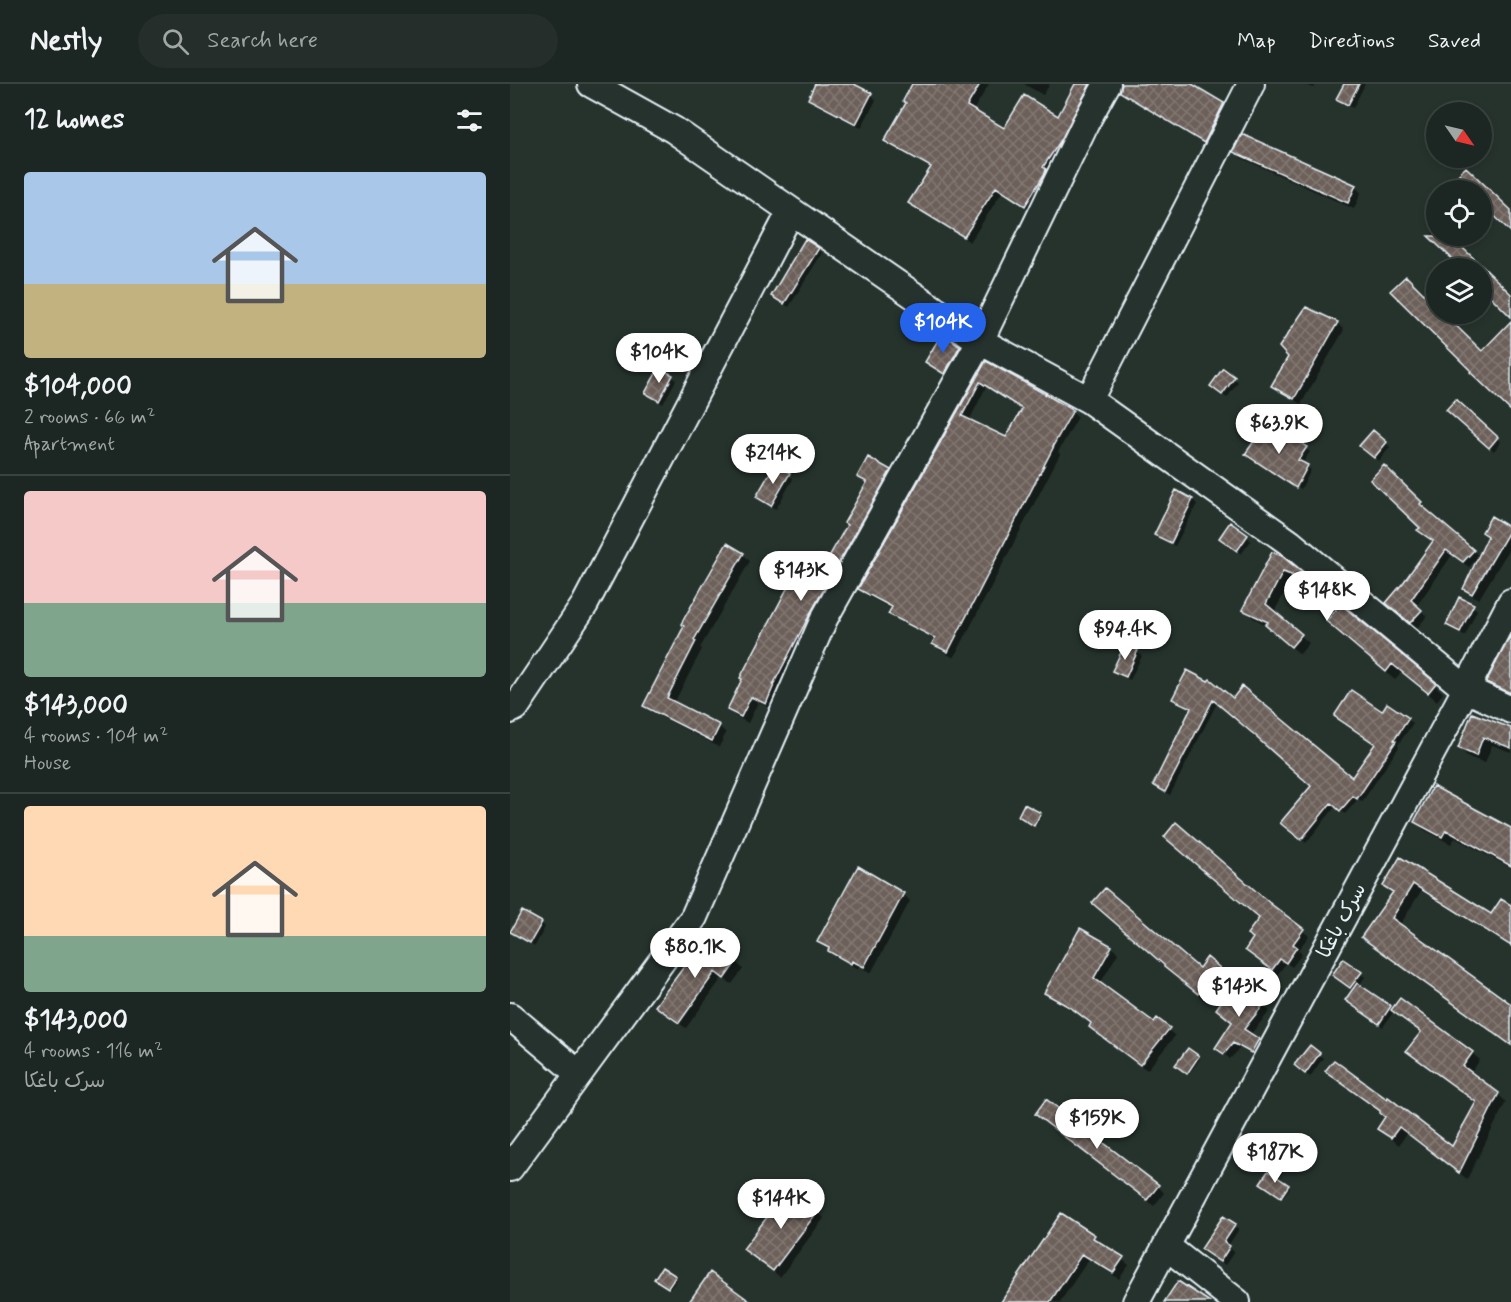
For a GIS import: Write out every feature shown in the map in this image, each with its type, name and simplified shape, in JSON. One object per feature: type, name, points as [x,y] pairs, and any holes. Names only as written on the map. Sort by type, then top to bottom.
[{"type":"street","points":[[591,84],[674,130],[980,341],[1089,400],[1290,543],[1466,689],[1511,710]]},
{"type":"street","points":[[510,1168],[694,917],[824,620],[980,341],[1086,122],[1107,84]]},
{"type":"street","points":[[1089,400],[1251,84]]},
{"type":"street","points":[[510,710],[516,707],[585,604],[791,211]]},
{"type":"street","name":"سرک باغکا","points":[[1137,1302],[1511,602]]},
{"type":"street","points":[[510,1016],[579,1074]]},
{"type":"street","points":[[1166,1246],[1238,1302]]},
{"type":"building","points":[[815,84],[854,84],[872,93],[856,124],[808,99]]},
{"type":"building","points":[[912,84],[980,84],[967,106],[1004,128],[1024,95],[1058,116],[1075,84],[1090,84],[1061,140],[1043,167],[1046,169],[1045,173],[1025,206],[996,187],[964,237],[908,203],[931,167],[884,141],[906,103],[903,101]]},
{"type":"building","points":[[1122,84],[1192,84],[1224,103],[1204,143],[1120,92]]},
{"type":"building","points":[[1344,84],[1359,84],[1348,105],[1336,99]]},
{"type":"building","points":[[1242,134],[1356,185],[1348,203],[1233,152]]},
{"type":"building","points":[[1467,168],[1480,180],[1457,180],[1455,178]]},
{"type":"building","points":[[1492,192],[1511,210],[1511,232],[1492,214]]},
{"type":"building","points":[[805,239],[819,248],[784,304],[771,296]]},
{"type":"building","points":[[1439,246],[1461,246],[1473,258],[1451,258]]},
{"type":"building","points":[[1406,276],[1426,296],[1426,324],[1454,324],[1482,351],[1511,321],[1511,411],[1470,372],[1390,291]]},
{"type":"building","points":[[1492,276],[1511,294],[1511,317],[1492,298]]},
{"type":"building","points":[[1306,307],[1338,322],[1294,399],[1271,386],[1288,357],[1279,347]]},
{"type":"building","points":[[942,333],[960,346],[944,374],[925,362]]},
{"type":"building","points":[[986,361],[1073,410],[948,652],[932,644],[935,638],[888,614],[892,607],[858,589]],"holes":[[[980,382],[1022,409],[1006,437],[962,416]]]},
{"type":"building","points":[[659,368],[673,375],[659,401],[645,393]]},
{"type":"building","points":[[1223,368],[1235,377],[1222,395],[1210,386]]},
{"type":"building","points":[[1456,399],[1498,437],[1489,448],[1446,410]]},
{"type":"building","points":[[1271,423],[1307,447],[1298,460],[1308,465],[1296,488],[1245,454],[1259,434],[1262,436]]},
{"type":"building","points":[[1373,430],[1387,442],[1374,458],[1359,446]]},
{"type":"building","points":[[868,457],[891,470],[811,612],[773,685],[766,704],[751,697],[741,717],[727,710],[742,679],[740,678],[791,581],[779,574],[787,559],[818,576],[847,525],[844,523],[867,482],[857,477]]},
{"type":"building","points":[[775,464],[790,473],[771,506],[756,497]]},
{"type":"building","points":[[1384,465],[1422,502],[1420,504],[1474,550],[1463,562],[1446,550],[1411,600],[1422,610],[1410,623],[1386,603],[1433,541],[1417,530],[1420,528],[1370,480]]},
{"type":"building","points":[[1176,490],[1193,499],[1171,543],[1154,535]]},
{"type":"building","points":[[1491,516],[1511,528],[1472,594],[1463,589],[1488,536],[1482,532]]},
{"type":"building","points":[[1230,522],[1248,535],[1237,551],[1219,538]]},
{"type":"building","points":[[727,543],[744,553],[694,640],[696,641],[667,698],[720,725],[712,741],[643,706],[684,626],[681,624]]},
{"type":"building","points":[[1272,552],[1282,556],[1436,683],[1428,693],[1392,664],[1386,672],[1326,621],[1336,610],[1299,578],[1283,572],[1266,604],[1302,634],[1291,647],[1265,625],[1268,622],[1242,610]]},
{"type":"building","points":[[1459,597],[1474,604],[1460,632],[1446,625]]},
{"type":"building","points":[[1511,635],[1511,693],[1486,682]]},
{"type":"building","points":[[1125,644],[1138,650],[1126,677],[1112,671]]},
{"type":"building","points":[[1187,670],[1208,681],[1210,679],[1233,698],[1242,686],[1352,777],[1375,744],[1334,716],[1351,690],[1382,711],[1387,703],[1409,718],[1357,799],[1353,796],[1340,811],[1331,803],[1301,840],[1280,823],[1311,786],[1213,700],[1165,792],[1153,785],[1191,708],[1172,699]]},
{"type":"building","points":[[1472,713],[1511,728],[1511,748],[1483,737],[1476,756],[1458,748]]},
{"type":"building","points":[[1433,786],[1511,828],[1511,866],[1446,830],[1442,837],[1414,822]]},
{"type":"building","points":[[1024,804],[1041,813],[1034,826],[1018,816]]},
{"type":"building","points":[[1176,822],[1271,904],[1304,929],[1293,944],[1297,947],[1286,963],[1280,959],[1272,970],[1245,950],[1253,938],[1247,934],[1259,918],[1164,837]]},
{"type":"building","points":[[1400,857],[1491,914],[1501,899],[1511,905],[1511,946],[1413,884],[1392,918],[1511,1004],[1511,1045],[1361,937],[1393,892],[1383,886]]},
{"type":"building","points":[[858,866],[904,893],[864,967],[852,961],[851,964],[817,942]]},
{"type":"building","points":[[1105,888],[1199,968],[1207,957],[1220,968],[1198,994],[1092,903]]},
{"type":"building","points":[[522,911],[542,922],[530,943],[510,932]]},
{"type":"building","points":[[1080,928],[1112,946],[1094,978],[1154,1022],[1157,1018],[1170,1028],[1140,1065],[1089,1027],[1091,1023],[1071,1008],[1044,993]]},
{"type":"building","points":[[705,938],[737,961],[724,979],[715,972],[679,1023],[655,1006]]},
{"type":"building","points":[[1343,959],[1362,972],[1350,988],[1332,975]]},
{"type":"building","points":[[1236,981],[1264,1004],[1244,1029],[1259,1039],[1251,1053],[1233,1043],[1224,1054],[1215,1048],[1232,1022],[1216,1009]]},
{"type":"building","points":[[1357,983],[1391,1006],[1379,1024],[1345,1000]]},
{"type":"building","points":[[1400,998],[1473,1052],[1463,1066],[1499,1093],[1459,1173],[1399,1127],[1391,1138],[1377,1129],[1385,1117],[1380,1111],[1325,1071],[1334,1060],[1387,1099],[1388,1097],[1452,1146],[1476,1102],[1406,1051],[1421,1032],[1391,1010]]},
{"type":"building","points":[[1310,1045],[1320,1053],[1305,1074],[1294,1065]]},
{"type":"building","points":[[1188,1048],[1199,1056],[1187,1074],[1175,1065]]},
{"type":"building","points":[[1046,1099],[1159,1185],[1147,1200],[1035,1114]]},
{"type":"building","points":[[1268,1171],[1289,1185],[1281,1197],[1260,1183]]},
{"type":"building","points":[[789,1188],[818,1211],[773,1271],[743,1249]]},
{"type":"building","points":[[1061,1213],[1095,1235],[1093,1238],[1124,1257],[1113,1273],[1082,1254],[1050,1302],[1001,1302]]},
{"type":"building","points":[[1223,1216],[1236,1224],[1224,1242],[1230,1246],[1220,1262],[1201,1249]]},
{"type":"building","points":[[662,1267],[676,1276],[668,1288],[654,1279]]},
{"type":"building","points":[[710,1272],[751,1302],[689,1302]]},
{"type":"building","points":[[1178,1281],[1210,1302],[1164,1302]]}]
